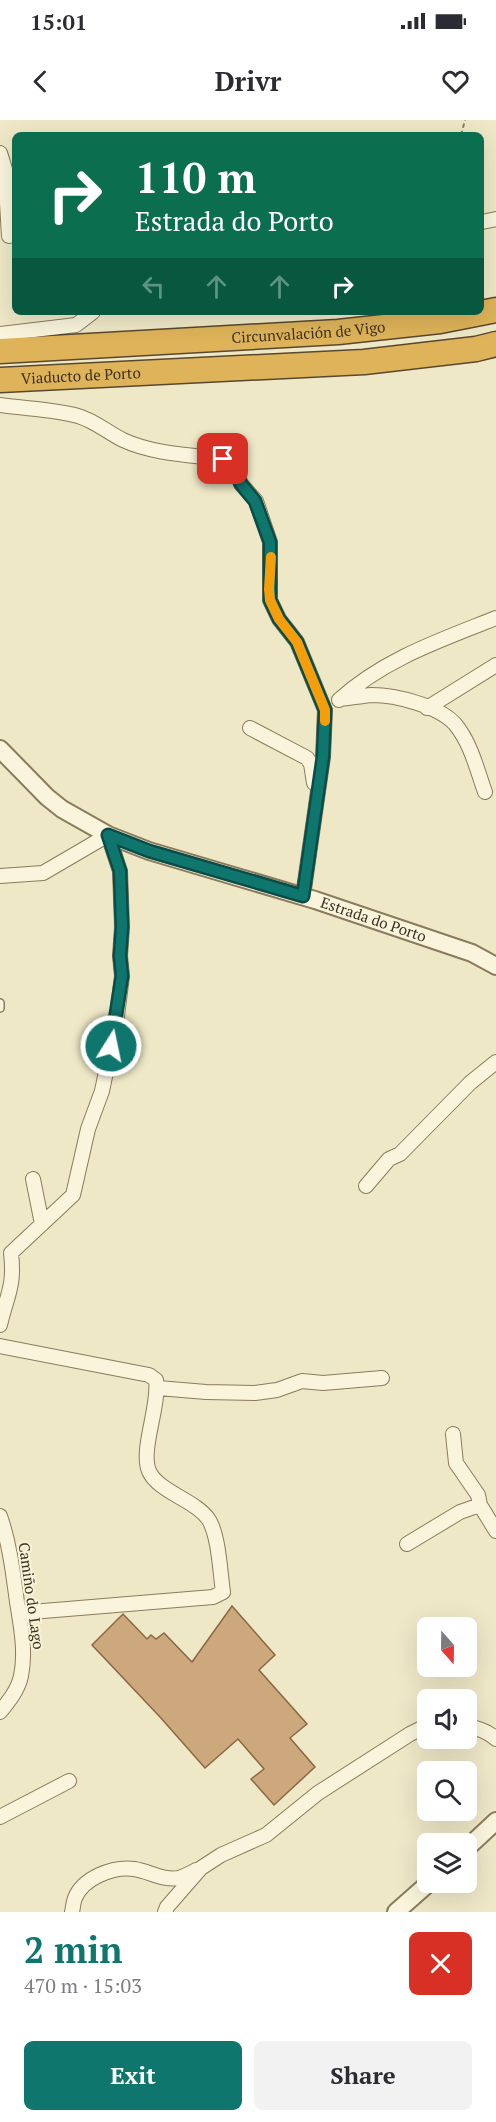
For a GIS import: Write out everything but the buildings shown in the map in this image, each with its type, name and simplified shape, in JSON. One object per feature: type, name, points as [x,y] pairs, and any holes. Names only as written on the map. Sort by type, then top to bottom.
[{"type":"highway","name":"Circunvalación de Vigo","points":[[156,341],[338,332],[440,321],[471,315]]},
{"type":"highway","name":"Viaducto de Porto","points":[[0,351],[156,341]]},
{"type":"highway","name":"Circunvalación de Vigo","points":[[161,372],[364,362],[496,344]]},
{"type":"highway","name":"Viaducto de Porto","points":[[0,380],[161,372]]},
{"type":"street","points":[[0,153],[5,169],[9,236]]},
{"type":"street","points":[[0,334],[76,325],[89,315]]},
{"type":"street","points":[[0,405],[62,412],[98,424],[123,440],[143,447],[163,452],[223,459],[234,467],[241,484],[255,501],[270,542],[272,556],[269,589],[273,608],[297,642],[325,710],[323,757],[303,896]]},
{"type":"street","points":[[325,710],[372,674],[396,660],[496,618]]},
{"type":"street","points":[[427,708],[496,665]]},
{"type":"street","points":[[340,699],[372,695],[390,697],[427,708],[449,719],[467,745],[485,792]]},
{"type":"street","points":[[250,728],[307,758],[311,764],[317,794]]},
{"type":"street","name":"Estrada do Porto","points":[[0,749],[47,797],[62,809],[108,835],[149,851],[303,896],[472,953],[496,966]]},
{"type":"street","points":[[0,876],[43,873],[108,835],[120,871],[122,927],[120,956],[122,976],[116,1024],[102,1091],[88,1129],[73,1195],[42,1224],[6,1251],[14,1271],[0,1325]]},
{"type":"street","points":[[366,1186],[390,1159],[400,1154],[456,1097],[496,1062]]},
{"type":"street","points":[[33,1179],[42,1224]]},
{"type":"street","points":[[0,1346],[149,1375],[156,1380],[158,1388],[147,1466],[150,1474],[203,1513],[210,1522],[216,1542],[223,1592],[213,1597],[19,1613]]},
{"type":"street","points":[[158,1388],[255,1393],[277,1390],[302,1381],[323,1383],[382,1378]]},
{"type":"street","points":[[453,1434],[456,1463],[478,1495],[480,1505],[496,1531]]},
{"type":"street","points":[[407,1544],[460,1512],[480,1505]]},
{"type":"street","name":"Camiño do Lago","points":[[0,1516],[9,1547],[24,1650],[21,1677],[11,1699],[0,1712]]},
{"type":"street","points":[[477,1728],[491,1734],[496,1739]]},
{"type":"street","points":[[72,1912],[75,1897],[88,1883],[103,1873],[134,1869],[163,1878],[179,1878],[221,1855],[266,1835],[318,1793],[417,1730]]},
{"type":"street","points":[[0,1817],[69,1781]]},
{"type":"street","points":[[477,1839],[496,1821]]},
{"type":"street","points":[[165,1912],[201,1868]]},
{"type":"street","points":[[396,1912],[418,1893]]},
{"type":"lane","points":[[0,1003],[0,1008]]},
{"type":"slow traffic","points":[[271,557],[270,600],[279,619],[301,650],[325,710],[325,721]]},
{"type":"route","points":[[111,1046],[122,976],[120,956],[122,927],[120,871],[108,835],[149,851],[303,896],[323,757],[325,710],[301,650],[279,619],[270,600],[272,556],[270,542],[255,501],[241,484],[234,467],[223,459]]}]
